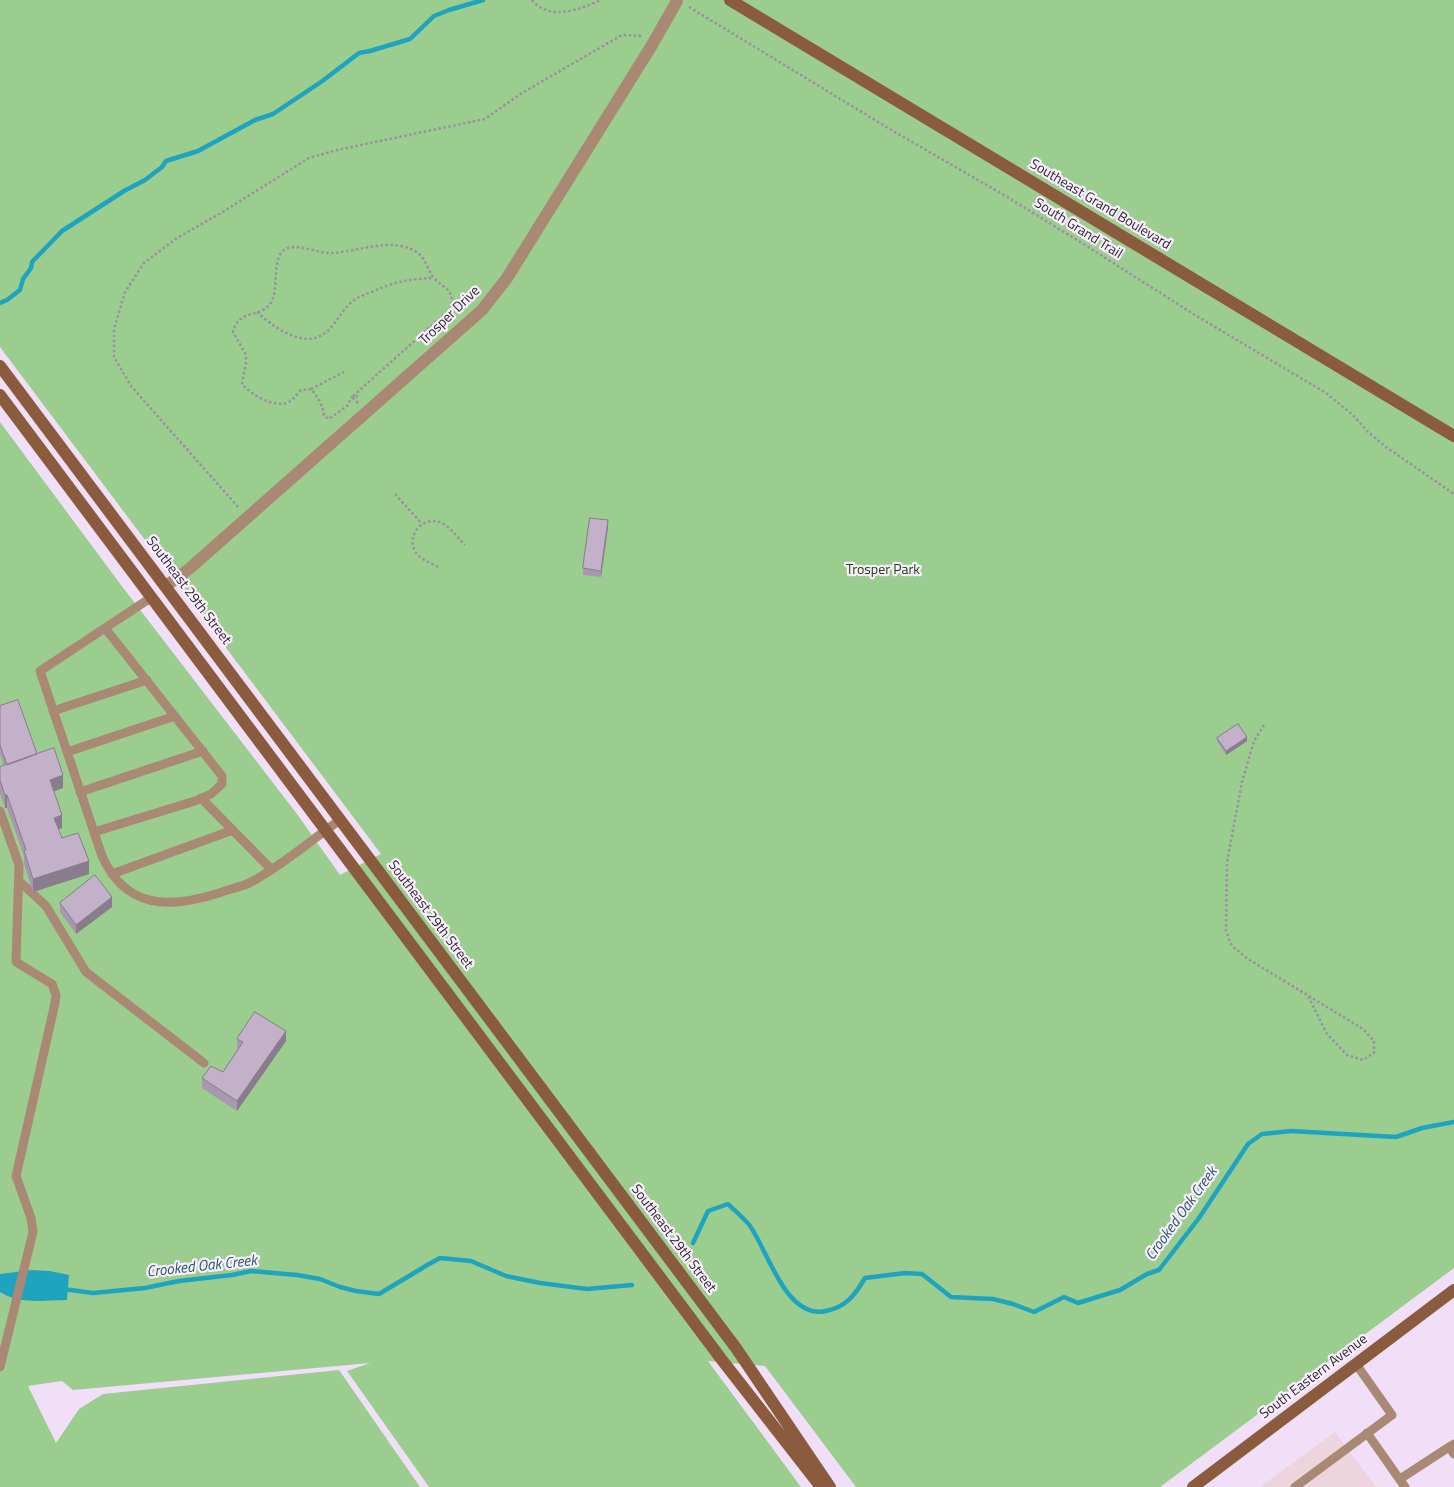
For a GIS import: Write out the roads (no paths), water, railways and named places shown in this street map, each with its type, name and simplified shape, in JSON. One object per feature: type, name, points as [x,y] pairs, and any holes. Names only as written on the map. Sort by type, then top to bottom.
[{"type":"main road","name":"Southeast Grand Boulevard","points":[[730,0],[1454,436]]},
{"type":"main road","name":"Southeast 29th Street","points":[[0,366],[736,1348],[830,1487]]},
{"type":"main road","points":[[0,395],[722,1360],[821,1487]]},
{"type":"main road","points":[[152,597],[166,586]]},
{"type":"main road","name":"South Eastern Avenue","points":[[1193,1487],[1454,1290]]},
{"type":"street","name":"Trosper Drive","points":[[166,586],[189,569],[482,310],[502,284],[677,1]]},
{"type":"lane","points":[[152,597],[40,671],[102,856],[112,874],[124,888],[138,897],[167,903],[201,899],[250,882],[340,820]]},
{"type":"lane","points":[[94,832],[201,798],[211,794],[222,784],[222,776],[106,628]]},
{"type":"lane","points":[[53,711],[147,680]]},
{"type":"lane","points":[[67,752],[175,716]]},
{"type":"lane","points":[[80,792],[203,751]]},
{"type":"lane","points":[[201,798],[271,868]]},
{"type":"lane","points":[[0,811],[19,865],[16,962],[52,984],[56,995],[16,1176],[31,1218],[33,1232],[0,1366]]},
{"type":"lane","points":[[112,874],[233,830]]},
{"type":"lane","points":[[19,880],[46,906],[86,972],[204,1063]]},
{"type":"lane","points":[[1295,1487],[1392,1415],[1356,1364]]},
{"type":"lane","points":[[1367,1433],[1402,1483],[1452,1448]]},
{"type":"water","points":[[31,1270],[69,1275],[67,1300],[24,1300],[16,1299],[0,1292],[0,1274]]},
{"type":"waterway","points":[[0,303],[20,290],[23,279],[31,268],[32,262],[62,231],[124,191],[145,180],[162,167],[166,161],[198,151],[255,120],[273,114],[321,82],[359,53],[410,39],[434,16],[483,0]]},
{"type":"waterway","name":"Crooked Oak Creek","points":[[693,1243],[708,1211],[728,1204],[750,1226],[789,1295],[800,1305],[812,1311],[826,1311],[839,1307],[854,1295],[865,1278],[905,1273],[922,1274],[951,1297],[993,1299],[1034,1312],[1064,1297],[1078,1303],[1120,1290],[1147,1274],[1159,1270],[1199,1218],[1248,1144],[1262,1134],[1291,1131],[1396,1137],[1422,1128],[1454,1122]]},
{"type":"waterway","name":"Crooked Oak Creek","points":[[63,1289],[93,1293],[145,1288],[179,1281],[251,1271],[320,1279],[340,1287],[379,1294],[440,1258],[471,1261],[506,1276],[540,1283],[587,1289],[632,1285]]},
{"type":"park label","name":"Trosper Park","points":[[883,571]]}]
